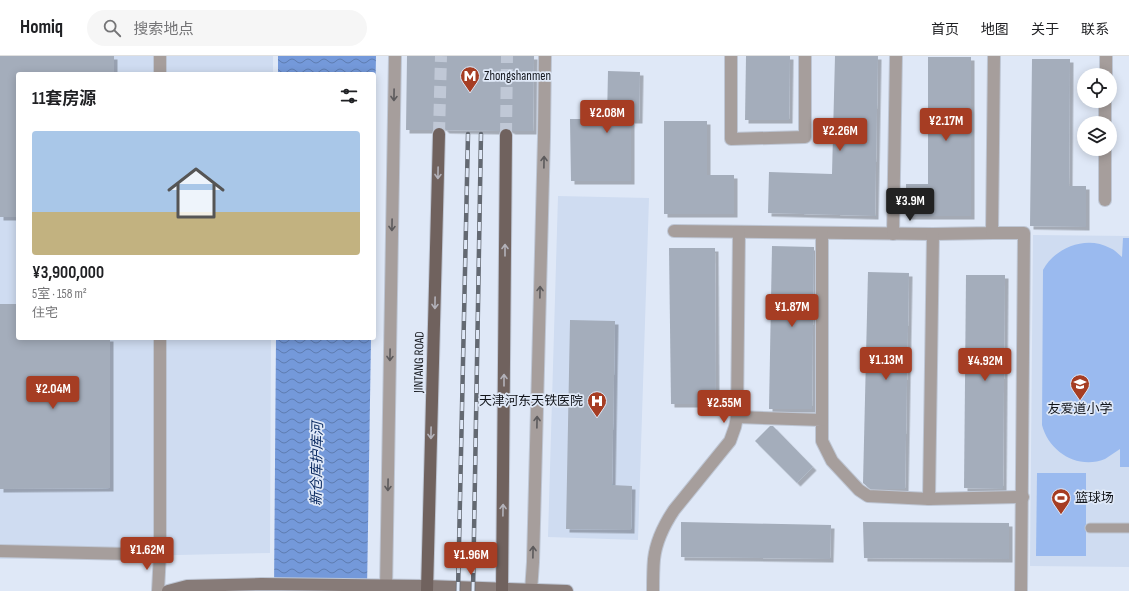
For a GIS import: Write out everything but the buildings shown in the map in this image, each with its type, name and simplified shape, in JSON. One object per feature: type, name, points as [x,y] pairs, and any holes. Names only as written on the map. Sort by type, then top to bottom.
[{"type":"main road","name":"JINTANG ROAD","points":[[427,589],[439,134]]},
{"type":"main road","points":[[502,590],[506,134]]},
{"type":"street","points":[[160,56],[160,72]]},
{"type":"street","points":[[386,588],[395,56]]},
{"type":"street","points":[[531,590],[544,145],[545,56]]},
{"type":"street","points":[[731,56],[731,139],[806,138],[805,56]]},
{"type":"street","points":[[894,234],[896,56]]},
{"type":"street","points":[[992,233],[994,56]]},
{"type":"street","points":[[1106,56],[1106,68]]},
{"type":"street","points":[[1104,200],[1105,156]]},
{"type":"street","points":[[674,231],[894,234],[1024,233],[1023,497],[1021,591]]},
{"type":"street","points":[[653,591],[654,559],[659,537],[666,523],[674,510],[730,441],[735,427],[737,417],[739,232]]},
{"type":"street","points":[[822,233],[822,441],[832,461],[859,490],[868,496],[929,498],[1023,497]]},
{"type":"street","points":[[929,498],[933,234]]},
{"type":"street","points":[[158,591],[160,553],[160,340]]},
{"type":"street","points":[[737,417],[822,420]]},
{"type":"street","points":[[0,551],[131,554],[160,553]]},
{"type":"street","points":[[168,591],[187,586],[261,584],[373,586],[386,588],[427,589],[567,591]]},
{"type":"lane","points":[[1090,528],[1129,528]]},
{"type":"shaded area","points":[[0,56],[273,56],[273,72],[16,72],[16,340],[271,340],[270,553],[0,559]]},
{"type":"shaded area","name":"天津河东天铁医院","points":[[558,196],[649,198],[638,540],[548,537]]},
{"type":"shaded area","name":"友爱道小学","points":[[1033,235],[1129,236],[1129,567],[1030,566]]},
{"type":"shaded area","points":[[1123,238],[1129,238],[1129,467],[1120,467],[1120,449],[1105,459],[1095,462],[1075,460],[1066,456],[1058,451],[1051,443],[1042,425],[1043,270],[1055,255],[1072,246],[1082,243],[1101,244],[1113,250],[1122,257]]},
{"type":"shaded area","name":"篮球场","points":[[1037,473],[1086,473],[1086,556],[1036,556]]},
{"type":"water","points":[[278,56],[376,56],[376,72],[278,72]]},
{"type":"water","name":"新仓库护库河","points":[[276,340],[371,340],[367,591],[274,591]]},
{"type":"tunnel","points":[[439,134],[441,56]]},
{"type":"tunnel","points":[[506,135],[507,56]]},
{"type":"railway","points":[[458,591],[468,134]]},
{"type":"railway","points":[[473,591],[481,134]]},
{"type":"place","name":"Zhongshanmen","points":[[470,93]]},
{"type":"place","name":"友爱道小学","points":[[1080,401]]},
{"type":"place","name":"天津河东天铁医院","points":[[597,418]]},
{"type":"place","name":"篮球场","points":[[1061,515]]}]
